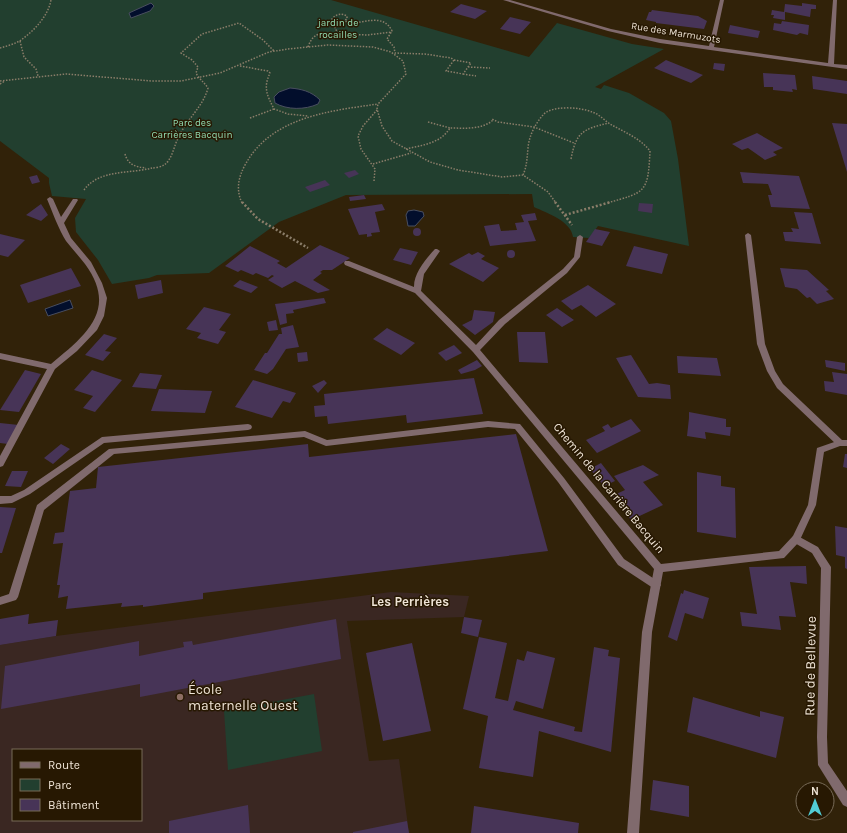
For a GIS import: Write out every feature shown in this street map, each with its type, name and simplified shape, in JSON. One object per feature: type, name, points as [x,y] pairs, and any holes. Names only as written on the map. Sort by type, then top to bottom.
[{"type":"street","name":"Rue des Marmuzots","points":[[505,0],[610,30],[660,41],[847,67]]},
{"type":"street","points":[[711,48],[722,0]]},
{"type":"street","points":[[831,64],[835,0]]},
{"type":"street","points":[[0,464],[52,367],[74,349],[94,328],[100,316],[103,298],[99,283],[89,264],[68,238],[50,199]]},
{"type":"street","points":[[61,223],[75,200]]},
{"type":"street","points":[[748,235],[761,344],[771,371],[780,386],[844,443]]},
{"type":"street","points":[[476,350],[502,322],[565,271],[576,257],[580,237]]},
{"type":"street","points":[[417,291],[417,280],[424,266],[437,251]]},
{"type":"street","name":"Chemin de la Carrière Bacquin","points":[[347,263],[417,291],[476,350],[659,568],[647,632],[633,833]]},
{"type":"street","points":[[0,356],[52,367]]},
{"type":"street","points":[[0,601],[12,597],[40,508],[112,452],[305,434],[326,443],[488,424],[517,426],[561,480],[621,562],[656,585]]},
{"type":"street","points":[[0,500],[12,499],[27,492],[102,440],[248,427]]},
{"type":"street","points":[[659,568],[781,555],[796,539],[812,505],[820,450],[844,443]]},
{"type":"street","name":"Rue de Bellevue","points":[[796,539],[815,550],[826,567],[822,737],[823,766],[847,800]]},
{"type":"path","points":[[0,48],[20,41],[35,28],[47,14],[50,8],[50,1]]},
{"type":"path","points":[[341,34],[336,30],[332,19],[335,16],[344,14],[347,16],[347,19],[345,20],[348,24],[367,21],[386,22],[392,28],[392,32]]},
{"type":"path","points":[[75,200],[90,184],[104,176],[150,169],[164,165],[170,157],[179,136],[206,96],[208,88],[204,82],[198,78],[196,73],[198,67],[192,60],[181,53],[202,34],[239,23],[263,40],[274,51]]},
{"type":"path","points":[[308,47],[311,38],[317,34],[367,35],[392,32]]},
{"type":"path","points":[[392,32],[387,39],[394,47],[395,53],[404,64],[406,74],[378,104],[377,110],[382,126],[392,141],[411,153],[430,162],[458,170],[502,176],[523,175],[548,192],[580,237]]},
{"type":"path","points":[[20,41],[24,57],[36,69],[38,76]]},
{"type":"path","points":[[0,83],[38,76],[65,74],[87,74],[156,82],[198,78],[224,72],[274,51],[308,47],[352,45],[365,46],[395,53],[425,54],[471,63],[463,74]]},
{"type":"path","points":[[454,60],[446,70],[476,76]]},
{"type":"path","points":[[239,65],[268,71],[270,73],[265,84],[268,97],[274,109]]},
{"type":"path","points":[[468,66],[490,68]]},
{"type":"path","points":[[308,248],[256,217],[244,206],[238,195],[243,168],[259,144],[280,129],[309,116],[378,104]]},
{"type":"path","points":[[523,175],[526,168],[528,146],[534,127],[544,113],[559,108],[579,108],[593,112],[610,124],[643,142],[650,151],[649,173],[646,185],[636,195],[565,215]]},
{"type":"path","points":[[250,118],[274,109],[288,114],[309,116]]},
{"type":"path","points":[[374,181],[376,173],[373,164],[361,148],[359,132],[361,126],[377,110]]},
{"type":"path","points":[[428,122],[450,128],[480,126],[488,124],[492,121],[492,118],[498,122],[534,127],[574,143]]},
{"type":"path","points":[[572,159],[574,143],[583,131],[593,127],[610,124]]},
{"type":"path","points":[[405,149],[437,141],[445,135],[450,128]]},
{"type":"path","points":[[373,164],[411,153]]},
{"type":"path","points":[[125,154],[126,159],[132,166],[150,169]]},
{"type":"shaded area","name":"École maternelle Ouest","points":[[391,592],[469,596],[464,617],[347,621],[369,761],[399,759],[409,833],[0,833],[0,645],[56,636]]},
{"type":"green space","name":"Parc des Carrières Bacquin","points":[[0,0],[331,0],[529,57],[557,23],[632,44],[664,49],[595,87],[601,89],[604,85],[629,93],[664,113],[671,121],[678,159],[689,246],[598,226],[589,238],[573,237],[568,226],[558,218],[534,207],[532,194],[346,195],[279,222],[209,273],[157,275],[149,278],[112,284],[98,260],[76,232],[75,218],[86,199],[52,196],[49,178],[0,141]]},
{"type":"green space","points":[[314,694],[322,751],[228,770],[224,711]]},
{"type":"water","points":[[151,3],[154,6],[150,11],[131,18],[129,13]]},
{"type":"water","points":[[290,88],[306,91],[313,94],[320,100],[318,104],[302,108],[290,108],[275,103],[274,97],[279,92]]},
{"type":"water","points":[[414,210],[423,212],[424,216],[415,226],[408,226],[406,215],[408,211]]},
{"type":"water","points":[[70,300],[73,308],[48,316],[45,309]]},
{"type":"building","points":[[802,3],[816,5],[816,9],[811,9],[810,17],[785,12],[785,20],[773,18],[774,15],[771,15],[772,10],[784,12],[785,4],[802,6]]},
{"type":"building","points":[[461,4],[487,11],[475,19],[450,12]]},
{"type":"building","points":[[652,10],[698,16],[707,21],[704,29],[656,23],[646,20],[649,12]]},
{"type":"building","points":[[510,17],[531,22],[520,34],[500,29]]},
{"type":"building","points":[[782,21],[809,25],[808,35],[800,33],[797,35],[773,30],[774,23],[781,24]]},
{"type":"building","points":[[730,25],[760,31],[758,38],[728,33]]},
{"type":"building","points":[[666,60],[703,75],[691,83],[654,68]]},
{"type":"building","points":[[714,63],[725,64],[724,71],[713,69]]},
{"type":"building","points":[[763,73],[795,75],[797,90],[792,89],[793,92],[773,90],[773,87],[764,87]]},
{"type":"building","points":[[812,76],[847,81],[847,94],[813,89]]},
{"type":"building","points":[[832,123],[847,124],[847,172]]},
{"type":"building","points":[[757,133],[783,148],[773,152],[777,155],[765,160],[748,148],[742,150],[732,144]]},
{"type":"building","points":[[355,170],[359,174],[349,178],[344,173]]},
{"type":"building","points":[[740,172],[799,176],[810,209],[771,207],[768,195],[772,195],[768,184],[743,183]]},
{"type":"building","points":[[37,175],[40,182],[32,184],[29,177]]},
{"type":"building","points":[[325,180],[330,185],[310,192],[305,187]]},
{"type":"building","points":[[364,195],[366,199],[350,201],[349,197]]},
{"type":"building","points":[[639,203],[653,204],[652,213],[638,211]]},
{"type":"building","points":[[41,204],[48,215],[41,221],[26,215]]},
{"type":"building","points":[[382,204],[385,210],[375,212],[380,232],[371,233],[372,236],[367,237],[367,234],[359,235],[348,209]]},
{"type":"building","points":[[794,212],[812,213],[821,244],[785,241],[783,232],[793,232],[791,228],[799,229]]},
{"type":"building","points":[[535,213],[537,220],[528,221],[536,241],[490,246],[484,226],[499,224],[501,231],[517,230],[515,223],[524,222],[521,215]]},
{"type":"building","points":[[415,228],[419,228],[421,232],[419,236],[415,236],[413,234],[413,230]]},
{"type":"building","points":[[595,229],[610,232],[602,246],[586,242]]},
{"type":"building","points":[[0,234],[25,240],[8,257],[0,255]]},
{"type":"building","points":[[320,245],[350,258],[332,270],[323,270],[320,272],[322,273],[313,280],[330,290],[318,293],[295,281],[282,288],[268,280],[274,276],[272,275],[268,278],[256,273],[253,275],[241,270],[238,272],[225,266],[250,246],[280,261],[277,263],[286,268]]},
{"type":"building","points":[[634,246],[668,254],[662,274],[626,266]]},
{"type":"building","points":[[400,248],[418,252],[411,265],[393,260]]},
{"type":"building","points":[[511,250],[514,251],[514,257],[511,258],[508,257],[507,254],[508,251]]},
{"type":"building","points":[[478,252],[485,256],[481,259],[499,268],[483,282],[449,264],[469,253],[472,255]]},
{"type":"building","points":[[71,268],[81,286],[28,303],[20,285]]},
{"type":"building","points":[[780,268],[807,270],[829,290],[826,291],[834,299],[817,304],[810,297],[807,298],[797,289],[785,287]]},
{"type":"building","points":[[161,280],[163,293],[138,299],[135,285]]},
{"type":"building","points":[[240,280],[258,287],[251,293],[233,286]]},
{"type":"building","points":[[588,285],[616,304],[596,317],[581,305],[572,310],[561,301]]},
{"type":"building","points":[[324,298],[326,303],[293,310],[294,313],[286,314],[287,323],[280,325],[275,304]]},
{"type":"building","points":[[204,307],[231,314],[219,330],[226,332],[218,344],[197,338],[201,333],[186,329]]},
{"type":"building","points":[[557,308],[574,320],[562,327],[546,315]]},
{"type":"building","points":[[474,310],[495,312],[493,322],[475,335],[462,325],[472,320]]},
{"type":"building","points":[[276,320],[278,330],[269,331],[267,322]]},
{"type":"building","points":[[293,325],[299,347],[286,349],[273,369],[267,374],[254,370],[279,334],[282,334],[281,328]]},
{"type":"building","points":[[387,328],[415,343],[401,355],[373,339]]},
{"type":"building","points":[[517,332],[545,332],[548,363],[519,362]]},
{"type":"building","points":[[104,334],[117,338],[105,351],[111,352],[103,361],[85,355]]},
{"type":"building","points":[[454,345],[462,353],[446,361],[438,353]]},
{"type":"building","points":[[307,352],[308,361],[298,362],[297,353]]},
{"type":"building","points":[[631,355],[649,384],[657,383],[670,385],[671,399],[638,397],[616,358]]},
{"type":"building","points":[[677,356],[717,358],[721,376],[678,373]]},
{"type":"building","points":[[477,360],[482,366],[475,370],[461,374],[458,370]]},
{"type":"building","points":[[825,360],[845,363],[845,371],[826,367]]},
{"type":"building","points":[[25,370],[41,374],[19,412],[0,410]]},
{"type":"building","points":[[92,370],[122,380],[95,412],[83,408],[93,396],[74,390]]},
{"type":"building","points":[[832,372],[847,374],[847,395],[825,391],[824,381],[834,382]]},
{"type":"building","points":[[140,373],[162,375],[156,389],[132,387]]},
{"type":"building","points":[[474,378],[483,414],[407,423],[406,415],[328,424],[327,416],[315,417],[314,406],[325,405],[324,394]]},
{"type":"building","points":[[253,380],[296,393],[290,403],[283,401],[272,418],[235,407]]},
{"type":"building","points":[[324,380],[327,383],[318,393],[312,386]]},
{"type":"building","points":[[159,389],[212,391],[205,413],[151,411]]},
{"type":"building","points":[[689,412],[726,419],[726,427],[731,427],[730,436],[705,432],[706,439],[687,436]]},
{"type":"building","points":[[631,419],[641,431],[597,453],[586,440],[605,431],[602,427],[608,424],[611,428]]},
{"type":"building","points":[[0,423],[19,425],[8,444],[0,443]]},
{"type":"building","points":[[516,434],[548,551],[203,593],[203,599],[143,607],[143,605],[121,607],[122,603],[66,609],[68,596],[58,598],[60,585],[57,585],[63,543],[53,544],[55,533],[64,532],[70,491],[96,488],[98,467],[308,444],[309,457]]},
{"type":"building","points":[[61,444],[70,449],[53,464],[44,458]]},
{"type":"building","points":[[845,454],[847,454],[847,468],[843,467]]},
{"type":"building","points":[[601,463],[615,481],[604,486],[590,469]]},
{"type":"building","points":[[643,465],[659,475],[643,482],[663,505],[631,520],[612,496],[625,490],[614,476]]},
{"type":"building","points":[[12,471],[28,471],[21,487],[5,486]]},
{"type":"building","points":[[697,472],[721,476],[721,486],[735,488],[736,538],[697,532]]},
{"type":"building","points":[[0,507],[16,508],[2,553],[0,553]]},
{"type":"building","points":[[835,526],[847,528],[847,569],[845,568],[845,557],[836,555]]},
{"type":"building","points":[[806,566],[807,584],[790,582],[796,617],[779,616],[781,630],[742,626],[740,612],[757,614],[749,567]]},
{"type":"building","points":[[684,590],[709,598],[703,619],[685,613],[677,641],[668,637],[681,593],[683,594]]},
{"type":"building","points":[[29,614],[28,624],[58,620],[56,636],[0,645],[0,619]]},
{"type":"building","points":[[464,617],[482,620],[478,637],[461,633]]},
{"type":"building","points":[[336,619],[341,659],[140,697],[140,684],[1,709],[5,666],[139,641],[139,656],[184,647],[183,642],[192,641],[193,645]]},
{"type":"building","points":[[479,637],[507,643],[495,698],[508,701],[517,659],[524,661],[527,651],[555,658],[543,709],[516,701],[513,710],[575,727],[574,731],[582,732],[594,647],[609,650],[608,656],[620,658],[611,752],[539,731],[533,777],[479,768],[488,716],[463,709]]},
{"type":"building","points":[[412,643],[431,731],[383,741],[366,653]]},
{"type":"building","points":[[693,697],[760,717],[760,711],[784,717],[776,758],[687,732]]},
{"type":"building","points":[[653,780],[689,786],[689,817],[650,810]]},
{"type":"building","points":[[248,805],[250,833],[169,833],[169,821]]},
{"type":"building","points":[[474,806],[579,823],[578,833],[471,833]]},
{"type":"building","points":[[407,821],[409,833],[353,833],[353,832]]},
{"type":"place","name":"École maternelle Ouest","points":[[180,697]]},
{"type":"district","name":"Les Perrières","points":[[410,601]]},
{"type":"park label","name":"jardin de rocailles","points":[[338,28]]}]
